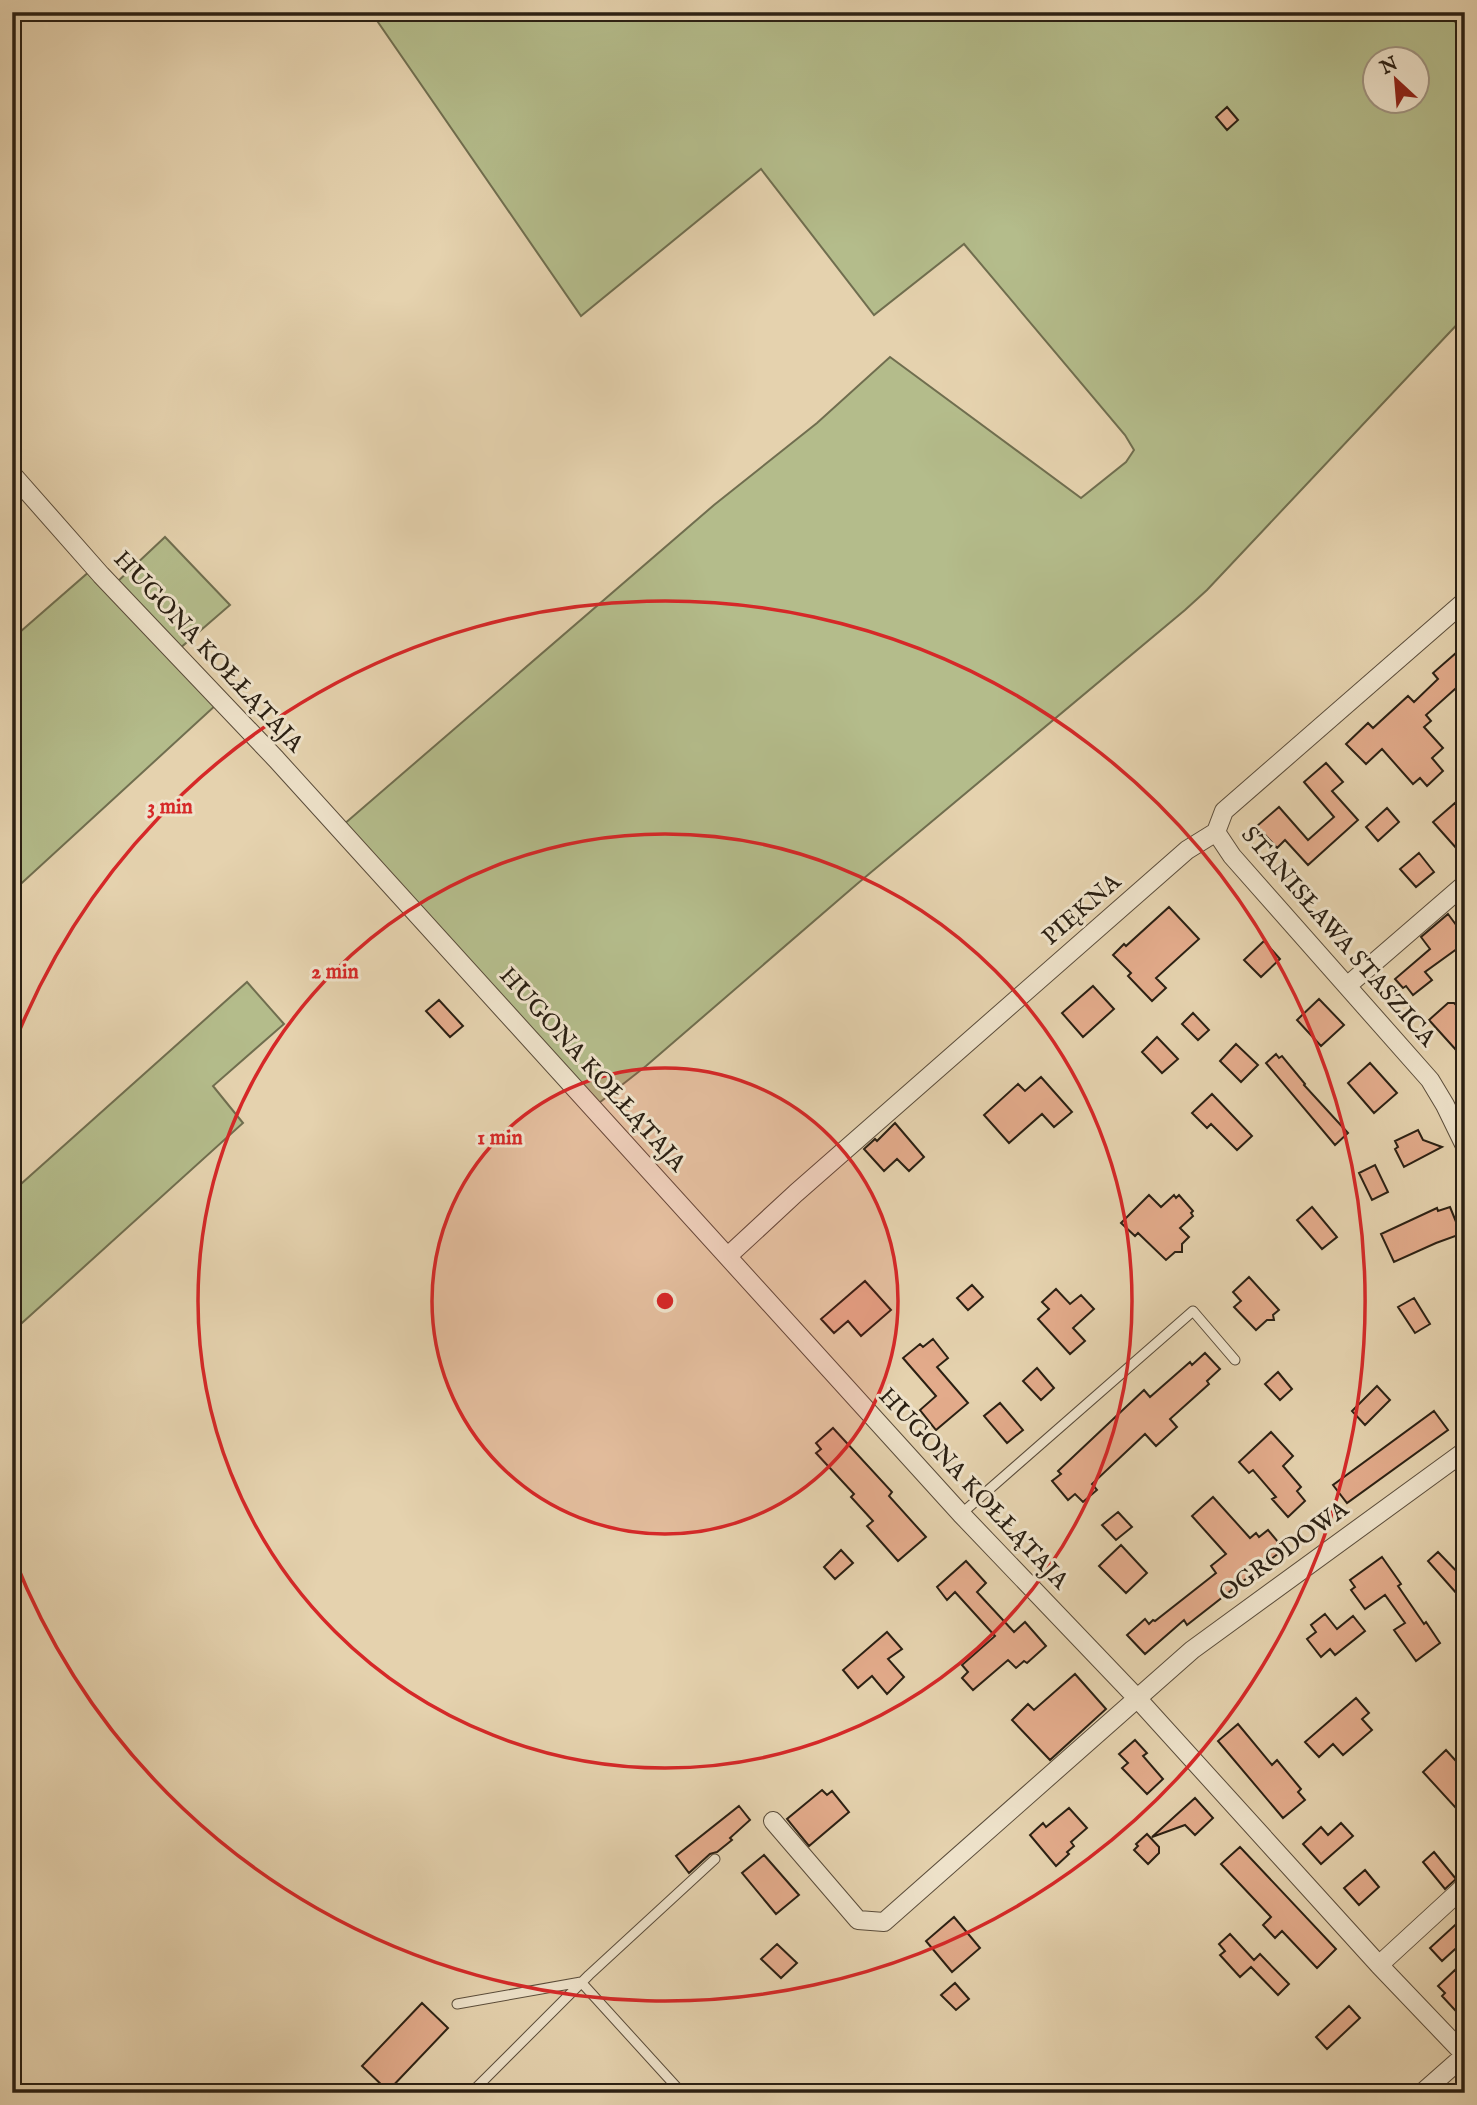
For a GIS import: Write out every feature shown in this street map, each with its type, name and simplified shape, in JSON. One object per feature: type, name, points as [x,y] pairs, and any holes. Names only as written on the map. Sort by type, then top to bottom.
[{"type":"street","name":"HUGONA KOŁŁĄTAJA","points":[[12,474],[101,575],[286,769],[961,1514],[1136,1697],[1465,2055]]},
{"type":"street","name":"PIĘKNA","points":[[728,1256],[796,1193],[1187,850],[1216,832],[1224,811],[1465,601]]},
{"type":"street","name":"STANISŁAWA STASZICA","points":[[1216,832],[1232,856],[1430,1080],[1465,1146]]},
{"type":"street","points":[[1347,986],[1465,884]]},
{"type":"street","name":"OGRODOWA","points":[[1136,1697],[1192,1650],[1465,1451]]},
{"type":"street","points":[[773,1821],[858,1920],[884,1923],[1136,1697]]},
{"type":"street","points":[[1380,1965],[1465,1886]]},
{"type":"street","points":[[1422,2093],[1465,2055]]},
{"type":"lane","points":[[961,1514],[1193,1311],[1235,1360]]},
{"type":"lane","points":[[471,2093],[582,1982],[716,1859]]},
{"type":"lane","points":[[457,2004],[582,1982]]},
{"type":"lane","points":[[582,1982],[682,2093]]},
{"type":"green space","points":[[371,12],[1447,12],[1465,34],[1465,316],[1207,590],[1185,610],[599,1103],[343,825],[714,505],[817,423],[890,357],[1081,498],[1126,462],[1134,450],[1125,435],[964,244],[874,315],[761,169],[581,316]]},
{"type":"green space","points":[[165,537],[230,605],[179,649],[116,583]]},
{"type":"green space","points":[[90,571],[217,704],[12,892],[12,639]]},
{"type":"green space","points":[[247,982],[284,1024],[213,1086],[243,1123],[12,1332],[12,1192]]},
{"type":"building","points":[[1227,107],[1238,120],[1227,130],[1216,117]]},
{"type":"building","points":[[1456,653],[1465,663],[1465,680],[1426,715],[1431,721],[1424,727],[1443,748],[1432,758],[1443,771],[1427,786],[1420,778],[1413,784],[1382,749],[1366,764],[1346,744],[1368,723],[1373,728],[1408,696],[1414,702],[1438,679],[1433,673]]},
{"type":"building","points":[[1326,763],[1343,782],[1332,791],[1358,820],[1308,865],[1285,840],[1277,848],[1257,826],[1279,807],[1308,840],[1334,817],[1304,782]]},
{"type":"building","points":[[1455,803],[1465,814],[1465,858],[1433,822]]},
{"type":"building","points":[[1387,808],[1399,822],[1378,841],[1366,827]]},
{"type":"building","points":[[1419,853],[1434,872],[1416,887],[1400,869]]},
{"type":"building","points":[[1169,907],[1199,939],[1156,978],[1166,988],[1152,1001],[1128,976],[1131,973],[1113,955]]},
{"type":"building","points":[[1448,914],[1465,937],[1465,943],[1425,972],[1432,980],[1413,995],[1395,979],[1430,949],[1421,937]]},
{"type":"building","points":[[1264,941],[1280,959],[1261,977],[1244,960]]},
{"type":"building","points":[[1093,986],[1114,1009],[1083,1037],[1062,1013]]},
{"type":"building","points":[[1319,999],[1344,1025],[1321,1046],[1297,1020]]},
{"type":"building","points":[[439,1000],[463,1026],[450,1037],[426,1011]]},
{"type":"building","points":[[1448,1003],[1454,1003],[1465,1014],[1465,1044],[1457,1051],[1429,1020]]},
{"type":"building","points":[[1193,1013],[1209,1030],[1198,1040],[1182,1024]]},
{"type":"building","points":[[1157,1037],[1178,1059],[1162,1073],[1142,1052]]},
{"type":"building","points":[[1236,1044],[1258,1065],[1241,1082],[1220,1061]]},
{"type":"building","points":[[1276,1054],[1279,1058],[1282,1056],[1304,1085],[1348,1133],[1335,1145],[1266,1063]]},
{"type":"building","points":[[1370,1063],[1397,1093],[1374,1113],[1348,1083]]},
{"type":"building","points":[[1041,1077],[1072,1112],[1054,1127],[1042,1114],[1009,1143],[984,1115],[1018,1084],[1025,1091]]},
{"type":"building","points":[[1212,1094],[1252,1136],[1237,1150],[1211,1124],[1207,1128],[1192,1113]]},
{"type":"building","points":[[895,1123],[924,1157],[909,1171],[897,1159],[884,1171],[864,1149],[875,1139],[877,1141]]},
{"type":"building","points":[[1418,1130],[1423,1140],[1442,1147],[1404,1167],[1395,1149],[1398,1147],[1395,1141]]},
{"type":"building","points":[[1375,1165],[1388,1192],[1372,1200],[1359,1173]]},
{"type":"building","points":[[1149,1195],[1161,1207],[1174,1195],[1176,1198],[1179,1195],[1193,1211],[1193,1216],[1180,1228],[1189,1237],[1182,1244],[1182,1252],[1175,1252],[1166,1260],[1138,1233],[1135,1236],[1121,1223]]},
{"type":"building","points":[[1312,1207],[1337,1237],[1322,1249],[1297,1220]]},
{"type":"building","points":[[1450,1207],[1461,1234],[1394,1262],[1381,1234],[1437,1208],[1438,1211]]},
{"type":"building","points":[[1249,1277],[1279,1310],[1273,1315],[1274,1320],[1267,1320],[1256,1330],[1234,1307],[1241,1301],[1233,1292]]},
{"type":"building","points":[[865,1281],[891,1310],[861,1336],[848,1321],[834,1333],[821,1319]]},
{"type":"building","points":[[972,1285],[983,1297],[968,1310],[957,1298]]},
{"type":"building","points":[[1056,1289],[1070,1304],[1081,1295],[1094,1309],[1073,1328],[1085,1341],[1070,1354],[1038,1319],[1049,1309],[1042,1302]]},
{"type":"building","points":[[1414,1298],[1430,1324],[1415,1333],[1398,1307]]},
{"type":"building","points":[[933,1339],[948,1358],[937,1367],[968,1403],[936,1430],[920,1410],[936,1396],[903,1358],[920,1344],[923,1347]]},
{"type":"building","points":[[1205,1353],[1220,1369],[1207,1381],[1209,1384],[1170,1419],[1177,1427],[1156,1446],[1145,1434],[1092,1484],[1097,1490],[1083,1502],[1075,1494],[1068,1500],[1052,1481],[1061,1474],[1058,1471],[1144,1390],[1150,1397],[1190,1362],[1192,1365]]},
{"type":"building","points":[[1037,1368],[1054,1388],[1041,1400],[1023,1381]]},
{"type":"building","points":[[1278,1372],[1292,1389],[1280,1400],[1265,1384]]},
{"type":"building","points":[[1377,1386],[1390,1400],[1365,1425],[1352,1411]]},
{"type":"building","points":[[1000,1403],[1023,1430],[1007,1443],[984,1416]]},
{"type":"building","points":[[1434,1411],[1448,1430],[1347,1503],[1333,1485]]},
{"type":"building","points":[[833,1428],[892,1492],[889,1496],[926,1537],[898,1561],[867,1526],[873,1521],[851,1497],[854,1494],[816,1453],[821,1449],[816,1443]]},
{"type":"building","points":[[1271,1432],[1293,1456],[1283,1466],[1301,1487],[1297,1491],[1305,1501],[1288,1517],[1272,1499],[1276,1497],[1253,1470],[1249,1473],[1239,1462]]},
{"type":"building","points":[[1213,1497],[1250,1538],[1256,1533],[1259,1537],[1268,1530],[1284,1549],[1187,1625],[1184,1620],[1145,1654],[1127,1635],[1145,1619],[1149,1624],[1155,1621],[1216,1573],[1211,1566],[1226,1554],[1192,1516]]},
{"type":"building","points":[[1118,1512],[1132,1527],[1116,1540],[1102,1525]]},
{"type":"building","points":[[1121,1545],[1147,1573],[1126,1593],[1099,1566]]},
{"type":"building","points":[[841,1550],[853,1563],[835,1579],[824,1567]]},
{"type":"building","points":[[1438,1552],[1465,1580],[1465,1603],[1428,1561]]},
{"type":"building","points":[[1382,1557],[1401,1584],[1398,1586],[1440,1643],[1416,1661],[1394,1630],[1405,1623],[1385,1595],[1365,1609],[1351,1590],[1355,1587],[1350,1580]]},
{"type":"building","points":[[966,1561],[986,1583],[977,1592],[1014,1632],[1025,1622],[1046,1646],[1027,1663],[1024,1661],[1016,1668],[1008,1660],[973,1690],[962,1678],[968,1672],[962,1665],[995,1636],[955,1592],[947,1600],[937,1587]]},
{"type":"building","points":[[1325,1614],[1337,1629],[1353,1616],[1365,1631],[1335,1655],[1330,1649],[1321,1657],[1307,1639],[1316,1632],[1311,1625]]},
{"type":"building","points":[[887,1632],[902,1649],[888,1659],[904,1677],[887,1694],[872,1676],[858,1688],[843,1670]]},
{"type":"building","points":[[1075,1674],[1106,1709],[1050,1760],[1012,1720],[1028,1704],[1034,1710]]},
{"type":"building","points":[[1356,1698],[1369,1713],[1362,1719],[1372,1730],[1343,1755],[1333,1744],[1319,1757],[1305,1742]]},
{"type":"building","points":[[1238,1724],[1272,1765],[1277,1760],[1301,1789],[1298,1792],[1305,1800],[1283,1818],[1218,1741]]},
{"type":"building","points":[[1135,1740],[1147,1753],[1143,1756],[1163,1779],[1147,1794],[1122,1768],[1128,1763],[1119,1754]]},
{"type":"building","points":[[1446,1750],[1465,1771],[1465,1818],[1423,1772]]},
{"type":"building","points":[[822,1790],[827,1795],[832,1791],[849,1812],[809,1846],[787,1819]]},
{"type":"building","points":[[1195,1798],[1213,1818],[1195,1835],[1185,1825],[1152,1837]]},
{"type":"building","points":[[739,1806],[750,1820],[730,1838],[732,1840],[710,1854],[689,1873],[676,1856]]},
{"type":"building","points":[[1069,1808],[1087,1828],[1071,1842],[1074,1846],[1067,1852],[1069,1854],[1056,1866],[1030,1835],[1043,1823],[1046,1827]]},
{"type":"building","points":[[1341,1823],[1353,1836],[1321,1864],[1303,1844],[1321,1827],[1328,1835]]},
{"type":"building","points":[[1147,1834],[1159,1847],[1159,1853],[1148,1864],[1134,1850],[1138,1846],[1136,1844]]},
{"type":"building","points":[[1240,1847],[1336,1949],[1317,1968],[1282,1931],[1275,1938],[1263,1925],[1271,1917],[1221,1864]]},
{"type":"building","points":[[1434,1852],[1456,1879],[1445,1889],[1423,1862]]},
{"type":"building","points":[[764,1855],[799,1895],[776,1914],[742,1873]]},
{"type":"building","points":[[1365,1870],[1379,1887],[1359,1905],[1344,1888]]},
{"type":"building","points":[[1465,1916],[1465,1940],[1442,1961],[1430,1948]]},
{"type":"building","points":[[954,1917],[980,1948],[952,1972],[926,1941]]},
{"type":"building","points":[[1230,1934],[1254,1960],[1260,1954],[1289,1984],[1278,1995],[1251,1967],[1240,1977],[1220,1955],[1225,1951],[1219,1944]]},
{"type":"building","points":[[777,1944],[797,1963],[781,1978],[761,1959]]},
{"type":"building","points":[[1455,1970],[1465,1980],[1465,2021],[1442,1996],[1445,1993],[1438,1986]]},
{"type":"building","points":[[955,1983],[969,1999],[956,2010],[941,1995]]},
{"type":"building","points":[[422,2003],[448,2028],[388,2091],[362,2066]]},
{"type":"building","points":[[1349,2006],[1360,2018],[1327,2049],[1316,2037]]}]
